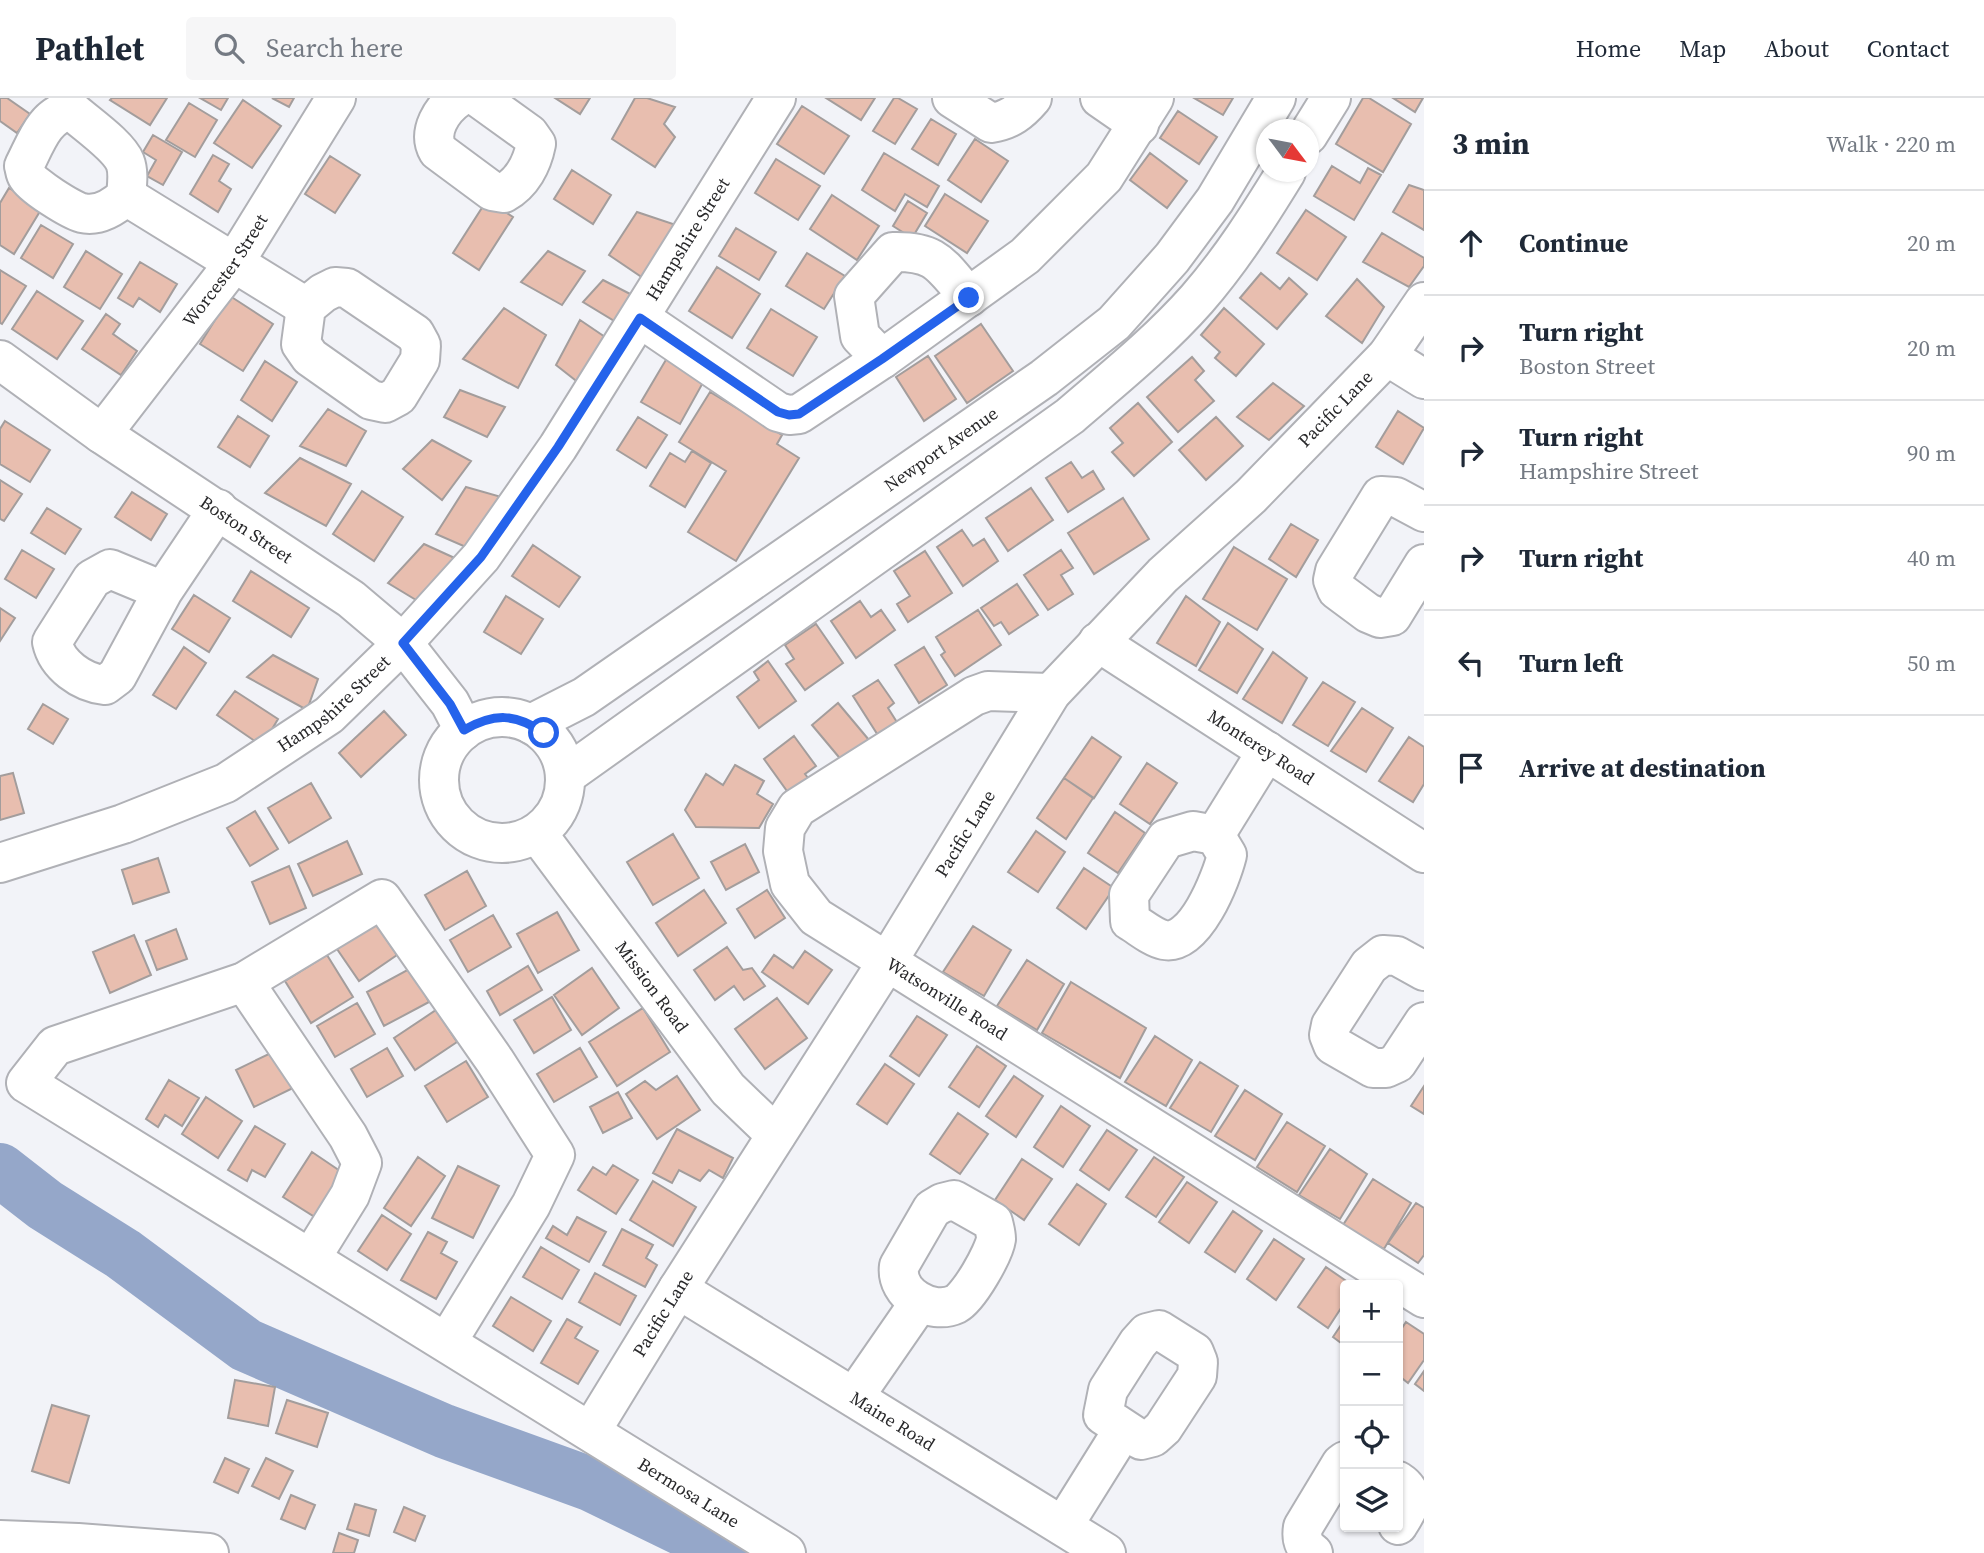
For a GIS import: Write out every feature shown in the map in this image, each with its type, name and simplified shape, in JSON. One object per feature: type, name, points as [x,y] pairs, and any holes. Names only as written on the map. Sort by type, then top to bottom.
[{"type":"street","name":"Worcester Street","points":[[102,434],[234,263],[336,98]]},
{"type":"street","name":"Hampshire Street","points":[[0,863],[123,824],[226,783],[330,715],[403,643],[481,557],[558,447],[776,98]]},
{"type":"street","points":[[952,98],[991,123],[1007,120],[1022,110],[1032,98]]},
{"type":"street","points":[[640,318],[778,412],[799,414],[882,359],[1025,256],[1104,177],[1147,111],[1100,98]]},
{"type":"street","name":"Newport Avenue","points":[[531,724],[584,697],[1044,378],[1114,323],[1172,258],[1215,200],[1276,98]]},
{"type":"street","points":[[1318,119],[1331,98]]},
{"type":"street","points":[[565,776],[1070,416],[1138,358],[1196,300],[1255,224],[1280,182]]},
{"type":"street","points":[[126,196],[306,307]]},
{"type":"street","points":[[882,359],[860,336],[855,296],[893,252],[915,252],[935,258],[969,298]]},
{"type":"street","name":"Pacific Lane","points":[[591,1431],[678,1289],[887,962],[1051,693],[1163,575],[1251,496],[1387,356],[1424,302]]},
{"type":"street","points":[[1387,356],[1424,379]]},
{"type":"street","name":"Boston Street","points":[[0,360],[102,434],[351,599],[403,643],[450,704],[464,730]]},
{"type":"street","points":[[1424,512],[1396,497],[1381,496],[1335,571],[1333,580],[1337,590],[1368,613],[1380,618],[1392,616],[1424,564]]},
{"type":"street","points":[[163,591],[218,509]]},
{"type":"street","name":"Monterey Road","points":[[1098,642],[1424,853]]},
{"type":"street","name":"Watsonville Road","points":[[1051,693],[988,691],[974,696],[797,808],[785,828],[783,851],[790,884],[816,917],[1424,1298]]},
{"type":"street","points":[[497,717],[514,718],[531,724],[555,745],[561,760],[565,776],[564,792],[558,808],[549,822],[537,833],[517,842],[496,843],[475,838],[457,826],[445,808],[439,787],[440,766],[449,746],[464,730],[479,721],[497,717]]},
{"type":"street","points":[[1214,835],[1267,751]]},
{"type":"street","name":"Mission Road","points":[[537,833],[728,1088],[776,1135]]},
{"type":"street","points":[[311,1258],[350,1195],[362,1163],[348,1136],[244,982],[382,899],[495,1061],[555,1155],[531,1205],[447,1342]]},
{"type":"street","points":[[1422,964],[1383,955],[1369,966],[1331,1025],[1329,1035],[1333,1045],[1363,1063],[1373,1068],[1385,1068],[1397,1063],[1424,1023]]},
{"type":"street","name":"Bermosa Lane","points":[[244,982],[55,1046],[26,1083],[786,1553]]},
{"type":"street","name":"Maine Road","points":[[678,1289],[1106,1553]]},
{"type":"street","points":[[854,1397],[919,1303]]},
{"type":"street","points":[[1063,1526],[1123,1430]]},
{"type":"street","points":[[1313,1553],[1301,1538],[1303,1527],[1340,1466]]},
{"type":"street","points":[[1403,1484],[1411,1496],[1409,1508],[1403,1517]]},
{"type":"street","points":[[1380,1553],[1393,1532]]},
{"type":"street","points":[[0,1541],[78,1543],[209,1553]]},
{"type":"building","points":[[0,98],[7,98],[30,114],[17,133],[0,121]]},
{"type":"building","points":[[167,98],[150,125],[110,100]]},
{"type":"building","points":[[200,98],[228,98],[221,110]]},
{"type":"building","points":[[272,98],[294,98],[289,107]]},
{"type":"building","points":[[555,98],[590,98],[580,114]]},
{"type":"building","points":[[635,98],[647,98],[675,107],[664,124],[675,137],[655,167],[612,139]]},
{"type":"building","points":[[826,98],[875,98],[861,120]]},
{"type":"building","points":[[894,98],[917,109],[895,144],[873,131]]},
{"type":"building","points":[[1194,98],[1233,98],[1223,115]]},
{"type":"building","points":[[1363,98],[1369,98],[1411,124],[1383,172],[1336,144]]},
{"type":"building","points":[[1393,98],[1423,98],[1415,112]]},
{"type":"building","points":[[243,100],[281,126],[252,168],[214,143]]},
{"type":"building","points":[[189,103],[217,120],[195,157],[166,140]]},
{"type":"building","points":[[802,106],[849,136],[824,174],[777,144]]},
{"type":"building","points":[[1178,111],[1217,137],[1199,164],[1160,138]]},
{"type":"building","points":[[931,119],[956,134],[938,165],[912,149]]},
{"type":"building","points":[[153,135],[182,152],[163,185],[147,176],[156,160],[143,152]]},
{"type":"building","points":[[975,139],[1008,161],[981,202],[948,180]]},
{"type":"building","points":[[884,153],[939,186],[927,207],[905,194],[895,211],[862,190]]},
{"type":"building","points":[[1150,153],[1187,181],[1167,208],[1130,180]]},
{"type":"building","points":[[213,155],[229,164],[219,181],[231,189],[218,212],[190,194]]},
{"type":"building","points":[[330,156],[360,175],[335,213],[305,194]]},
{"type":"building","points":[[776,159],[820,186],[798,220],[755,193]]},
{"type":"building","points":[[1332,166],[1360,183],[1368,168],[1381,175],[1354,220],[1314,196]]},
{"type":"building","points":[[572,170],[611,195],[593,224],[554,199]]},
{"type":"building","points":[[1409,185],[1424,190],[1424,230],[1393,212]]},
{"type":"building","points":[[9,188],[42,208],[14,254],[0,245],[0,203]]},
{"type":"building","points":[[945,194],[988,221],[967,253],[925,226]]},
{"type":"building","points":[[832,195],[879,226],[857,260],[810,229]]},
{"type":"building","points":[[487,200],[513,217],[479,270],[453,253]]},
{"type":"building","points":[[908,201],[927,213],[912,238],[893,226]]},
{"type":"building","points":[[1306,210],[1346,237],[1317,280],[1277,253]]},
{"type":"building","points":[[637,212],[682,227],[649,282],[609,255]]},
{"type":"building","points":[[41,225],[73,244],[53,278],[21,258]]},
{"type":"building","points":[[736,228],[776,252],[759,280],[719,256]]},
{"type":"building","points":[[1382,233],[1424,258],[1424,266],[1409,287],[1363,262]]},
{"type":"building","points":[[86,251],[122,274],[100,309],[64,287]]},
{"type":"building","points":[[548,251],[585,271],[562,305],[521,282]]},
{"type":"building","points":[[807,253],[845,276],[824,309],[786,286]]},
{"type":"building","points":[[140,262],[177,284],[160,312],[139,298],[133,307],[118,298]]},
{"type":"building","points":[[717,267],[760,294],[732,338],[689,311]]},
{"type":"building","points":[[0,270],[26,286],[2,324],[0,323]]},
{"type":"building","points":[[1261,273],[1280,289],[1289,278],[1307,294],[1277,329],[1240,298]]},
{"type":"building","points":[[1357,279],[1384,307],[1362,343],[1326,316]]},
{"type":"building","points":[[603,280],[636,297],[621,325],[583,302]]},
{"type":"building","points":[[37,291],[83,321],[57,359],[12,329]]},
{"type":"building","points":[[230,296],[273,324],[243,371],[200,344]]},
{"type":"building","points":[[504,308],[546,335],[518,388],[463,359]]},
{"type":"building","points":[[1224,308],[1264,344],[1236,376],[1215,358],[1220,352],[1201,335]]},
{"type":"building","points":[[771,309],[817,337],[793,376],[747,348]]},
{"type":"building","points":[[106,314],[120,324],[113,334],[137,351],[121,375],[82,349]]},
{"type":"building","points":[[580,320],[611,341],[584,387],[556,365]]},
{"type":"building","points":[[981,324],[1013,371],[967,403],[935,356]]},
{"type":"building","points":[[928,356],[956,399],[924,421],[896,377]]},
{"type":"building","points":[[1192,357],[1204,371],[1195,380],[1214,401],[1178,432],[1147,397]]},
{"type":"building","points":[[667,358],[705,379],[680,424],[641,402]]},
{"type":"building","points":[[265,361],[297,382],[272,421],[241,400]]},
{"type":"building","points":[[1273,383],[1304,406],[1269,440],[1237,417]]},
{"type":"building","points":[[460,390],[505,407],[487,437],[444,417]]},
{"type":"building","points":[[710,392],[782,435],[777,444],[799,458],[736,561],[688,532],[726,471],[679,442]]},
{"type":"building","points":[[1138,403],[1172,442],[1134,476],[1112,452],[1123,443],[1110,428]]},
{"type":"building","points":[[328,409],[366,431],[346,466],[300,446]]},
{"type":"building","points":[[1398,411],[1424,428],[1403,464],[1376,447]]},
{"type":"building","points":[[238,416],[269,436],[250,467],[218,447]]},
{"type":"building","points":[[638,417],[667,435],[646,468],[617,450]]},
{"type":"building","points":[[1216,417],[1243,446],[1206,480],[1179,450]]},
{"type":"building","points":[[5,421],[50,450],[30,482],[0,464],[0,429]]},
{"type":"building","points":[[432,440],[471,461],[442,500],[403,469]]},
{"type":"building","points":[[692,451],[711,463],[685,507],[650,486],[670,453],[685,462]]},
{"type":"building","points":[[300,458],[351,484],[326,526],[265,493]]},
{"type":"building","points":[[1071,462],[1082,478],[1093,471],[1104,489],[1068,512],[1046,478]]},
{"type":"building","points":[[0,480],[22,494],[4,521],[0,519]]},
{"type":"building","points":[[466,487],[505,498],[475,551],[436,534]]},
{"type":"building","points":[[1031,488],[1053,520],[1008,551],[986,518]]},
{"type":"building","points":[[362,491],[403,517],[374,561],[333,534]]},
{"type":"building","points":[[132,492],[167,514],[151,540],[115,517]]},
{"type":"building","points":[[1123,498],[1149,539],[1094,574],[1068,533]]},
{"type":"building","points":[[47,508],[81,529],[65,554],[31,533]]},
{"type":"building","points":[[1291,524],[1318,540],[1296,577],[1269,559]]},
{"type":"building","points":[[962,530],[973,546],[984,539],[998,561],[963,586],[937,547]]},
{"type":"building","points":[[424,544],[459,560],[426,606],[388,583]]},
{"type":"building","points":[[533,545],[580,577],[559,607],[512,576]]},
{"type":"building","points":[[1234,547],[1287,579],[1257,630],[1203,599]]},
{"type":"building","points":[[22,550],[54,569],[36,598],[5,579]]},
{"type":"building","points":[[1061,550],[1073,568],[1061,575],[1073,594],[1048,610],[1024,575]]},
{"type":"building","points":[[925,551],[952,593],[908,622],[897,604],[910,596],[894,571]]},
{"type":"building","points":[[251,571],[309,608],[291,637],[233,601]]},
{"type":"building","points":[[1017,584],[1038,615],[1009,634],[1001,622],[994,626],[981,608]]},
{"type":"building","points":[[194,595],[230,618],[209,652],[172,629]]},
{"type":"building","points":[[506,596],[543,619],[521,654],[484,632]]},
{"type":"building","points":[[1186,596],[1220,622],[1196,666],[1157,643]]},
{"type":"building","points":[[860,601],[871,617],[881,610],[895,630],[856,658],[831,621]]},
{"type":"building","points":[[0,608],[15,618],[0,641]]},
{"type":"building","points":[[978,610],[1001,645],[955,676],[941,655],[945,652],[936,637]]},
{"type":"building","points":[[1228,623],[1263,649],[1237,693],[1199,670]]},
{"type":"building","points":[[816,624],[843,663],[805,690],[786,664],[794,659],[785,645]]},
{"type":"building","points":[[184,647],[206,663],[176,709],[153,695]]},
{"type":"building","points":[[924,647],[947,685],[919,703],[895,665]]},
{"type":"building","points":[[1273,652],[1307,678],[1282,723],[1243,699]]},
{"type":"building","points":[[273,655],[318,679],[307,710],[247,677]]},
{"type":"building","points":[[768,661],[796,701],[759,728],[737,697],[759,680],[754,672]]},
{"type":"building","points":[[878,680],[894,703],[888,708],[900,727],[881,740],[853,696]]},
{"type":"building","points":[[1323,682],[1355,702],[1328,746],[1293,725]]},
{"type":"building","points":[[235,691],[278,719],[262,746],[217,715]]},
{"type":"building","points":[[838,703],[869,740],[843,762],[812,725]]},
{"type":"building","points":[[43,704],[68,719],[53,744],[28,729]]},
{"type":"building","points":[[1362,708],[1393,728],[1366,772],[1331,751]]},
{"type":"building","points":[[384,711],[406,735],[361,777],[339,753]]},
{"type":"building","points":[[794,736],[816,766],[805,774],[812,783],[792,798],[764,759]]},
{"type":"building","points":[[1092,737],[1121,757],[1094,798],[1064,778]]},
{"type":"building","points":[[1409,737],[1424,747],[1424,784],[1413,802],[1379,781]]},
{"type":"building","points":[[1147,763],[1177,783],[1150,824],[1120,804]]},
{"type":"building","points":[[735,765],[764,781],[757,794],[773,804],[759,828],[696,827],[685,810],[706,774],[723,785]]},
{"type":"building","points":[[13,773],[24,813],[0,820],[0,776]]},
{"type":"building","points":[[1064,778],[1093,798],[1066,839],[1037,818]]},
{"type":"building","points":[[311,783],[331,818],[289,843],[268,808]]},
{"type":"building","points":[[255,811],[278,849],[250,866],[227,828]]},
{"type":"building","points":[[1115,812],[1145,833],[1118,873],[1088,853]]},
{"type":"building","points":[[1036,831],[1065,852],[1038,892],[1008,872]]},
{"type":"building","points":[[673,834],[699,878],[653,905],[627,862]]},
{"type":"building","points":[[347,841],[362,874],[313,896],[298,864]]},
{"type":"building","points":[[745,844],[759,872],[726,890],[711,862]]},
{"type":"building","points":[[158,858],[169,892],[133,904],[122,870]]},
{"type":"building","points":[[289,866],[306,908],[270,924],[252,882]]},
{"type":"building","points":[[1084,868],[1114,888],[1086,929],[1057,908]]},
{"type":"building","points":[[467,871],[486,906],[445,930],[425,895]]},
{"type":"building","points":[[704,890],[726,923],[678,956],[656,923]]},
{"type":"building","points":[[767,890],[785,918],[755,938],[737,909]]},
{"type":"building","points":[[557,912],[579,950],[538,973],[517,934]]},
{"type":"building","points":[[493,915],[511,947],[468,972],[450,940]]},
{"type":"building","points":[[375,923],[397,955],[359,981],[337,949]]},
{"type":"building","points":[[973,926],[1011,950],[984,996],[943,972]]},
{"type":"building","points":[[176,929],[187,959],[157,970],[146,941]]},
{"type":"building","points":[[134,935],[151,975],[110,993],[93,952]]},
{"type":"building","points":[[727,947],[743,970],[752,968],[765,986],[744,1000],[734,986],[715,1000],[694,970]]},
{"type":"building","points":[[805,951],[832,970],[808,1004],[762,972],[774,955],[793,968]]},
{"type":"building","points":[[327,955],[353,997],[311,1023],[285,981]]},
{"type":"building","points":[[1027,960],[1064,984],[1037,1030],[997,1006]]},
{"type":"building","points":[[528,966],[542,990],[500,1015],[487,991]]},
{"type":"building","points":[[411,968],[429,1002],[384,1026],[367,992]]},
{"type":"building","points":[[592,968],[619,1008],[582,1035],[554,995]]},
{"type":"building","points":[[1071,982],[1146,1028],[1120,1078],[1042,1033]]},
{"type":"building","points":[[552,997],[571,1030],[534,1053],[514,1020]]},
{"type":"building","points":[[777,998],[807,1038],[765,1069],[735,1029]]},
{"type":"building","points":[[357,1003],[375,1034],[335,1057],[317,1026]]},
{"type":"building","points":[[643,1008],[670,1052],[617,1086],[589,1042]]},
{"type":"building","points":[[436,1010],[457,1042],[415,1070],[394,1038]]},
{"type":"building","points":[[917,1016],[947,1035],[919,1076],[890,1056]]},
{"type":"building","points":[[1155,1036],[1192,1060],[1166,1106],[1125,1082]]},
{"type":"building","points":[[977,1046],[1006,1066],[979,1107],[949,1087]]},
{"type":"building","points":[[387,1048],[403,1076],[367,1097],[351,1069]]},
{"type":"building","points":[[580,1048],[597,1077],[554,1102],[537,1074]]},
{"type":"building","points":[[275,1051],[293,1088],[254,1107],[236,1070]]},
{"type":"building","points":[[466,1061],[488,1097],[447,1122],[425,1086]]},
{"type":"building","points":[[1200,1062],[1238,1086],[1211,1132],[1170,1108]]},
{"type":"building","points":[[885,1064],[914,1084],[887,1124],[857,1104]]},
{"type":"building","points":[[677,1076],[700,1110],[657,1139],[626,1094],[645,1081],[656,1090]]},
{"type":"building","points":[[1014,1076],[1043,1096],[1016,1137],[986,1116]]},
{"type":"building","points":[[169,1080],[199,1098],[182,1126],[165,1115],[158,1127],[146,1119]]},
{"type":"building","points":[[1424,1086],[1424,1114],[1411,1106]]},
{"type":"building","points":[[1245,1090],[1282,1114],[1255,1160],[1215,1136]]},
{"type":"building","points":[[618,1092],[632,1118],[603,1133],[590,1107]]},
{"type":"building","points":[[206,1097],[242,1121],[218,1158],[182,1134]]},
{"type":"building","points":[[1061,1106],[1090,1126],[1063,1167],[1034,1147]]},
{"type":"building","points":[[958,1113],[988,1134],[960,1174],[930,1154]]},
{"type":"building","points":[[1287,1122],[1325,1146],[1297,1192],[1257,1167]]},
{"type":"building","points":[[255,1126],[285,1144],[265,1177],[252,1170],[247,1181],[228,1170]]},
{"type":"building","points":[[677,1129],[733,1158],[723,1178],[709,1170],[700,1181],[679,1170],[672,1183],[653,1173]]},
{"type":"building","points":[[1107,1130],[1137,1150],[1109,1190],[1080,1170]]},
{"type":"building","points":[[1330,1149],[1367,1174],[1340,1219],[1299,1195]]},
{"type":"building","points":[[312,1152],[346,1175],[318,1219],[283,1197]]},
{"type":"building","points":[[418,1157],[445,1176],[411,1226],[384,1208]]},
{"type":"building","points":[[1154,1157],[1184,1177],[1156,1217],[1126,1197]]},
{"type":"building","points":[[1022,1159],[1052,1179],[1024,1220],[995,1200]]},
{"type":"building","points":[[613,1165],[638,1180],[616,1214],[578,1190],[593,1167],[606,1175]]},
{"type":"building","points":[[458,1166],[499,1186],[473,1238],[432,1218]]},
{"type":"building","points":[[1373,1179],[1411,1203],[1384,1249],[1343,1225]]},
{"type":"building","points":[[653,1181],[696,1207],[673,1246],[630,1220]]},
{"type":"building","points":[[1187,1182],[1217,1202],[1189,1243],[1159,1222]]},
{"type":"building","points":[[1077,1184],[1106,1204],[1079,1245],[1049,1224]]},
{"type":"building","points":[[1416,1203],[1424,1208],[1424,1255],[1418,1263],[1388,1243]]},
{"type":"building","points":[[1233,1211],[1262,1231],[1235,1272],[1205,1252]]},
{"type":"building","points":[[382,1215],[411,1234],[387,1270],[358,1251]]},
{"type":"building","points":[[577,1217],[606,1232],[589,1262],[546,1238],[553,1226],[567,1235]]},
{"type":"building","points":[[622,1229],[653,1245],[646,1258],[657,1265],[645,1287],[603,1265]]},
{"type":"building","points":[[428,1232],[447,1242],[441,1253],[457,1262],[436,1299],[401,1280]]},
{"type":"building","points":[[1274,1239],[1304,1259],[1276,1300],[1247,1279]]},
{"type":"building","points":[[541,1247],[579,1270],[562,1299],[523,1277]]},
{"type":"building","points":[[1326,1267],[1345,1280],[1340,1280],[1340,1310],[1328,1328],[1298,1307]]},
{"type":"building","points":[[595,1273],[636,1296],[620,1325],[579,1302]]},
{"type":"building","points":[[511,1297],[551,1321],[533,1351],[493,1326]]},
{"type":"building","points":[[567,1319],[582,1327],[575,1338],[598,1351],[578,1384],[541,1363]]},
{"type":"building","points":[[1406,1322],[1424,1334],[1424,1360],[1408,1383],[1403,1379],[1403,1326]]},
{"type":"building","points":[[1340,1326],[1340,1342],[1333,1337]]},
{"type":"building","points":[[1424,1371],[1424,1391],[1415,1384]]},
{"type":"building","points":[[235,1380],[275,1387],[268,1426],[228,1418]]},
{"type":"building","points":[[287,1400],[328,1413],[317,1447],[276,1433]]},
{"type":"building","points":[[52,1405],[89,1416],[69,1483],[32,1471]]},
{"type":"building","points":[[225,1458],[249,1469],[238,1493],[214,1482]]},
{"type":"building","points":[[266,1458],[293,1471],[279,1499],[252,1486]]},
{"type":"building","points":[[291,1495],[315,1505],[305,1529],[281,1519]]},
{"type":"building","points":[[355,1504],[376,1510],[369,1536],[347,1529]]},
{"type":"building","points":[[404,1507],[425,1516],[415,1541],[394,1532]]},
{"type":"building","points":[[339,1533],[358,1540],[354,1553],[333,1553]]},
{"type":"waterway","points":[[0,1170],[45,1205],[123,1254],[246,1345],[444,1431],[590,1484],[732,1553]]},
{"type":"route","points":[[544,733],[531,724],[514,718],[497,717],[479,721],[464,730],[450,704],[403,643],[481,557],[558,447],[640,318],[778,412],[789,415],[799,414],[969,298]]}]
